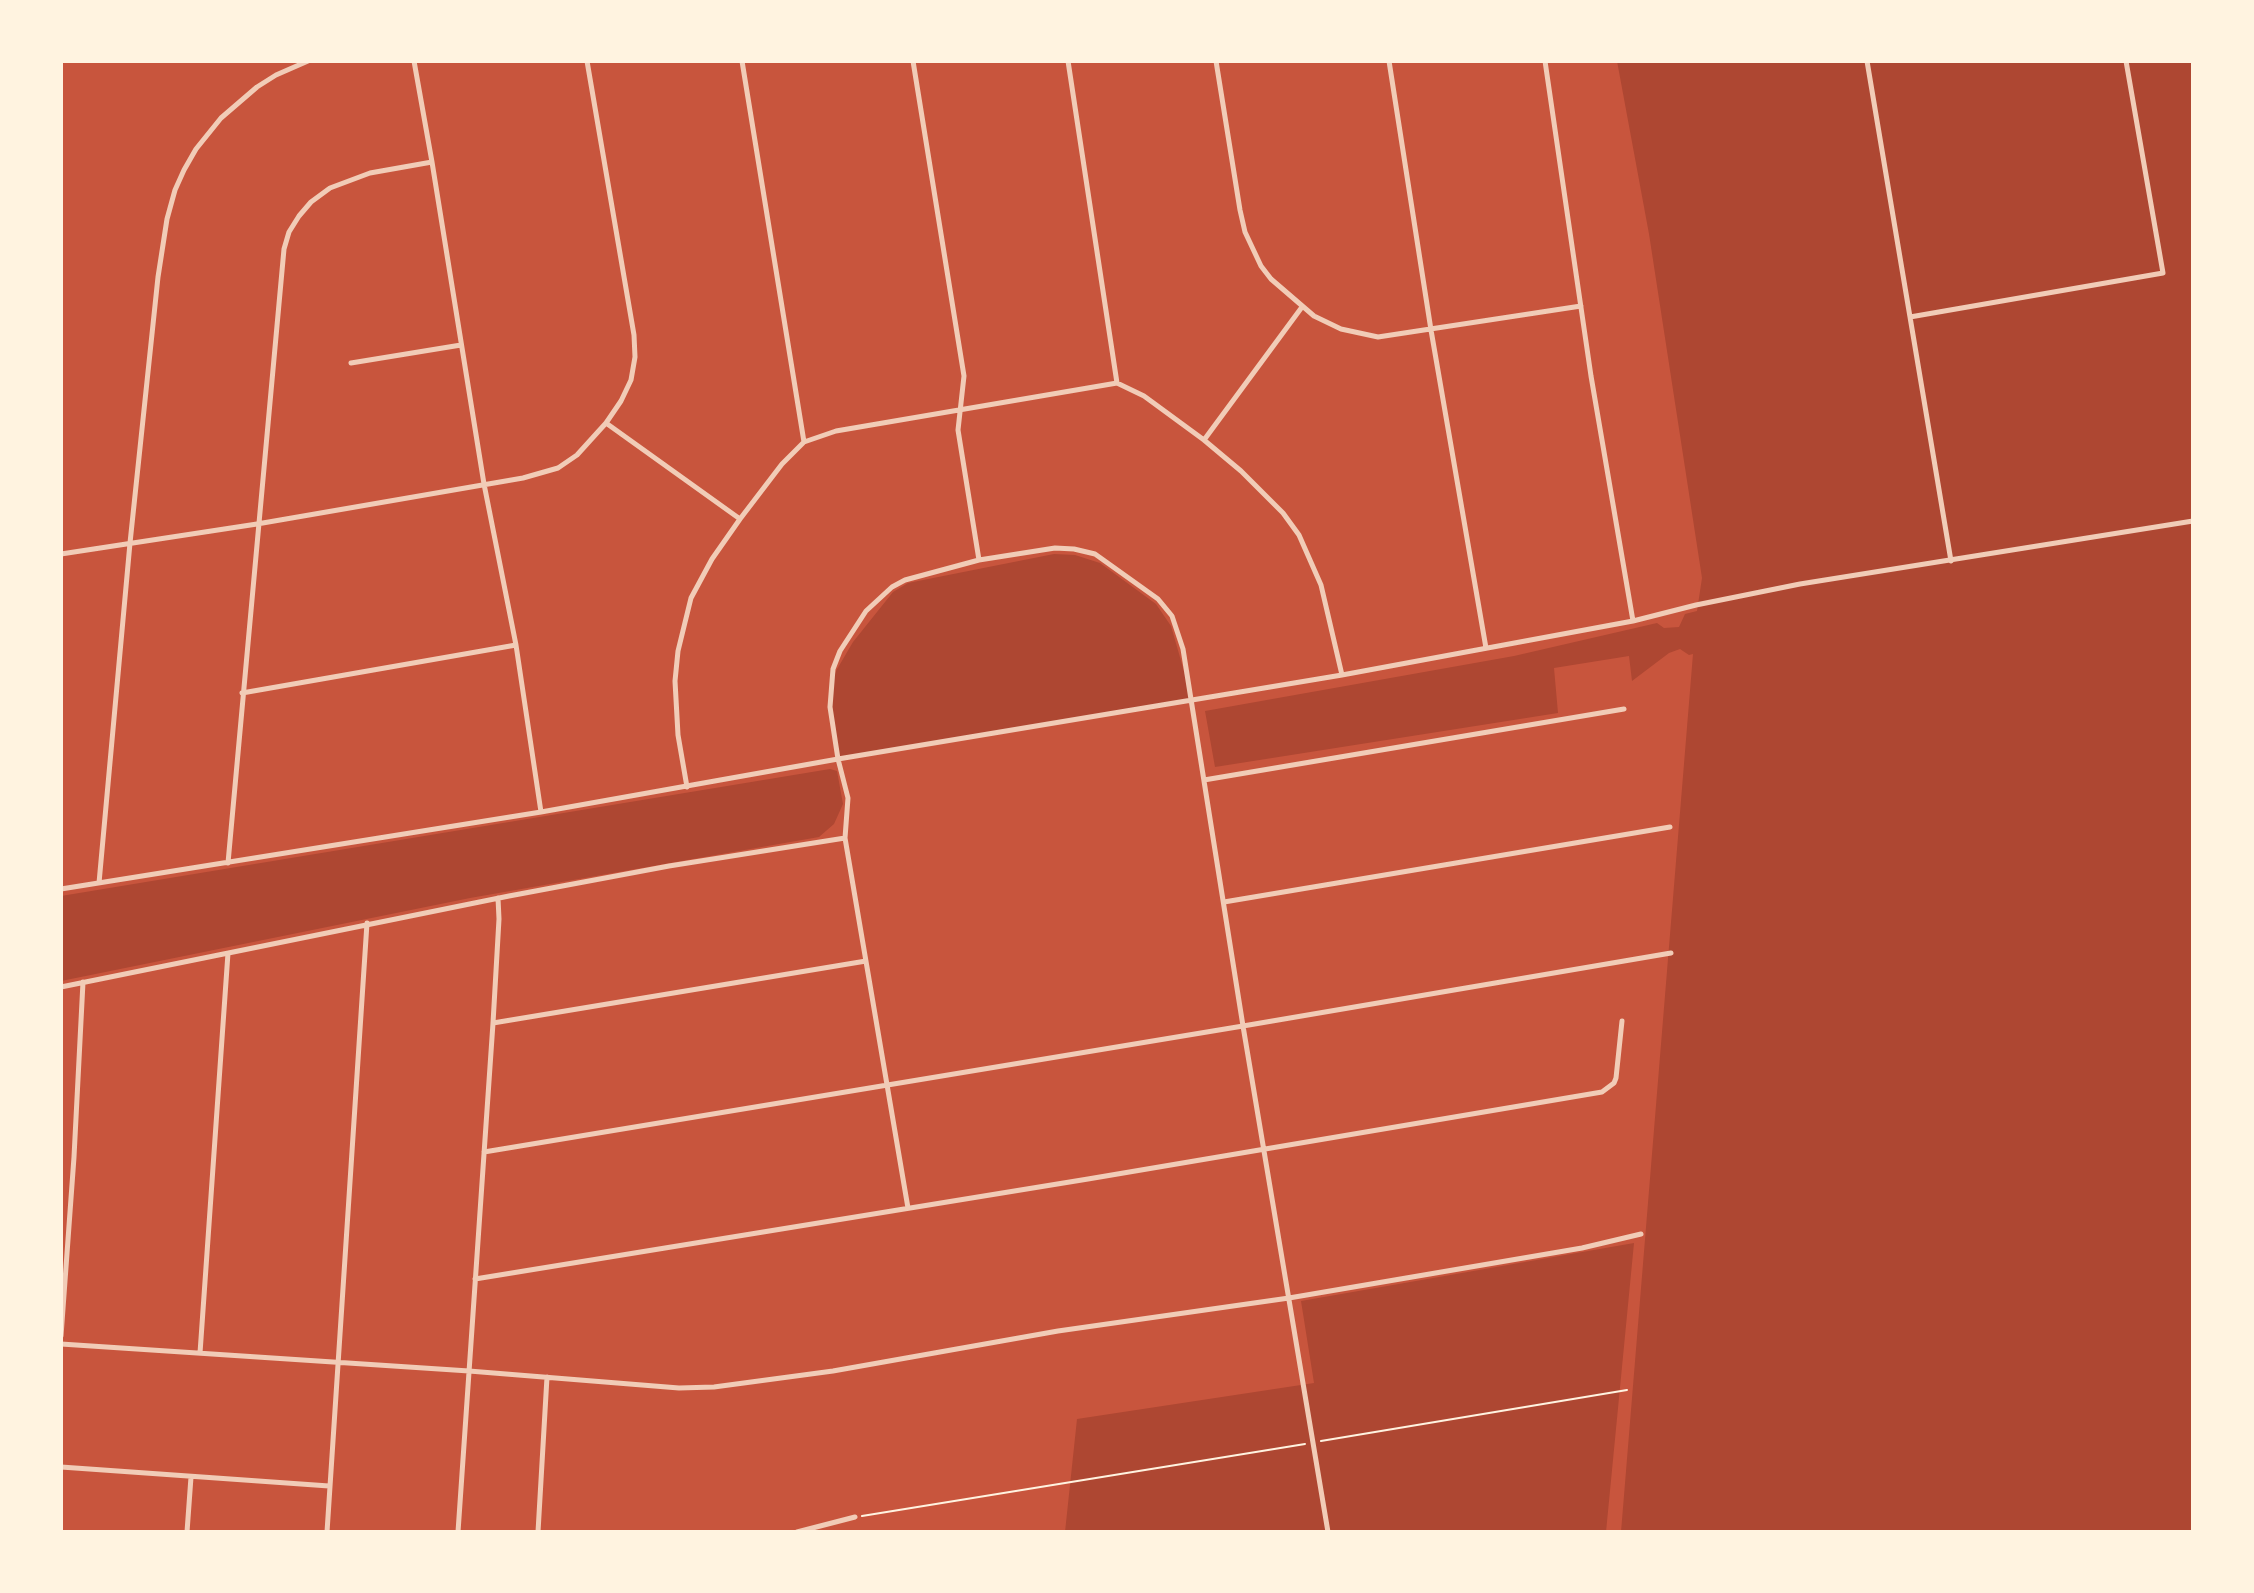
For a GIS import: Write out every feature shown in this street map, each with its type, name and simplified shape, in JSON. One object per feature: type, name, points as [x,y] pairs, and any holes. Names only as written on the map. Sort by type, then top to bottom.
[{"type":"street","points":[[99,883],[130,544],[162,243],[175,190],[196,149],[238,101],[276,75],[308,61]]},
{"type":"street","points":[[414,61],[484,484],[516,645],[541,812]]},
{"type":"street","points":[[61,554],[257,524],[541,474],[558,468],[577,455],[606,423],[631,380],[635,358],[634,335],[587,61]]},
{"type":"street","points":[[742,61],[804,442]]},
{"type":"street","points":[[913,61],[964,376],[958,430],[978,560]]},
{"type":"street","points":[[1068,61],[1118,383]]},
{"type":"street","points":[[1216,61],[1245,232],[1261,266],[1271,279],[1302,307],[1326,323],[1358,334],[1378,337],[1581,306]]},
{"type":"street","points":[[1389,61],[1431,330],[1486,648]]},
{"type":"street","points":[[1545,61],[1581,306],[1633,621]]},
{"type":"street","points":[[1867,61],[1951,561]]},
{"type":"street","points":[[1910,317],[2162,273],[2126,61]]},
{"type":"street","points":[[228,863],[284,249],[289,232],[299,216],[311,202],[330,188],[370,173],[432,162]]},
{"type":"street","points":[[1204,440],[1302,307]]},
{"type":"street","points":[[351,363],[461,345]]},
{"type":"street","points":[[687,787],[676,710],[678,652],[691,598],[712,559],[782,464],[804,442],[836,431],[1118,383],[1144,396],[1204,440],[1262,490],[1283,513],[1299,535],[1321,585],[1342,674]]},
{"type":"street","points":[[606,423],[740,519]]},
{"type":"street","points":[[61,889],[541,812],[1342,674],[1633,621],[1800,584],[2193,521]]},
{"type":"street","points":[[908,1208],[845,838],[848,798],[838,759],[830,707],[833,669],[840,651],[866,611],[892,587],[905,580],[978,560],[1055,548],[1095,554],[1151,593],[1172,616],[1183,649],[1328,1532]]},
{"type":"street","points":[[242,693],[516,645]]},
{"type":"street","points":[[1204,780],[1623,709]]},
{"type":"street","points":[[1224,902],[1670,827]]},
{"type":"street","points":[[61,987],[498,898],[668,866],[845,838]]},
{"type":"street","points":[[457,1532],[493,1023],[498,898]]},
{"type":"street","points":[[327,1532],[368,923]]},
{"type":"street","points":[[201,1353],[228,953]]},
{"type":"street","points":[[484,1152],[1671,953]]},
{"type":"street","points":[[493,1023],[866,961]]},
{"type":"street","points":[[61,1336],[83,982]]},
{"type":"street","points":[[475,1279],[1602,1092],[1614,1083],[1616,1077],[1622,1021]]},
{"type":"street","points":[[61,1344],[679,1388],[743,1385],[1058,1331],[1289,1298],[1582,1248],[1641,1234]]},
{"type":"street","points":[[538,1532],[547,1377]]},
{"type":"street","points":[[61,1467],[329,1486]]},
{"type":"street","points":[[187,1532],[191,1477]]},
{"type":"street","points":[[797,1532],[855,1517]]},
{"type":"path","points":[[855,1517],[1627,1390]]},
{"type":"shaded area","points":[[1617,61],[2193,61],[2193,1532],[1621,1532],[1693,654],[1689,655],[1680,649],[1669,653],[1632,681],[1629,656],[1554,668],[1558,713],[1215,767],[1205,711],[1514,656],[1657,623],[1664,628],[1679,627],[1685,614],[1697,611],[1702,578],[1649,234]]},
{"type":"shaded area","points":[[1054,554],[1075,555],[1100,563],[1156,604],[1171,626],[1192,699],[838,759],[830,688],[836,671],[853,642],[893,592],[908,583]]},
{"type":"shaded area","points":[[830,769],[837,771],[843,804],[834,824],[819,837],[470,898],[61,981],[61,896]]},
{"type":"shaded area","points":[[1634,1243],[1606,1532],[1065,1532],[1077,1419],[1314,1383],[1301,1301]]}]
